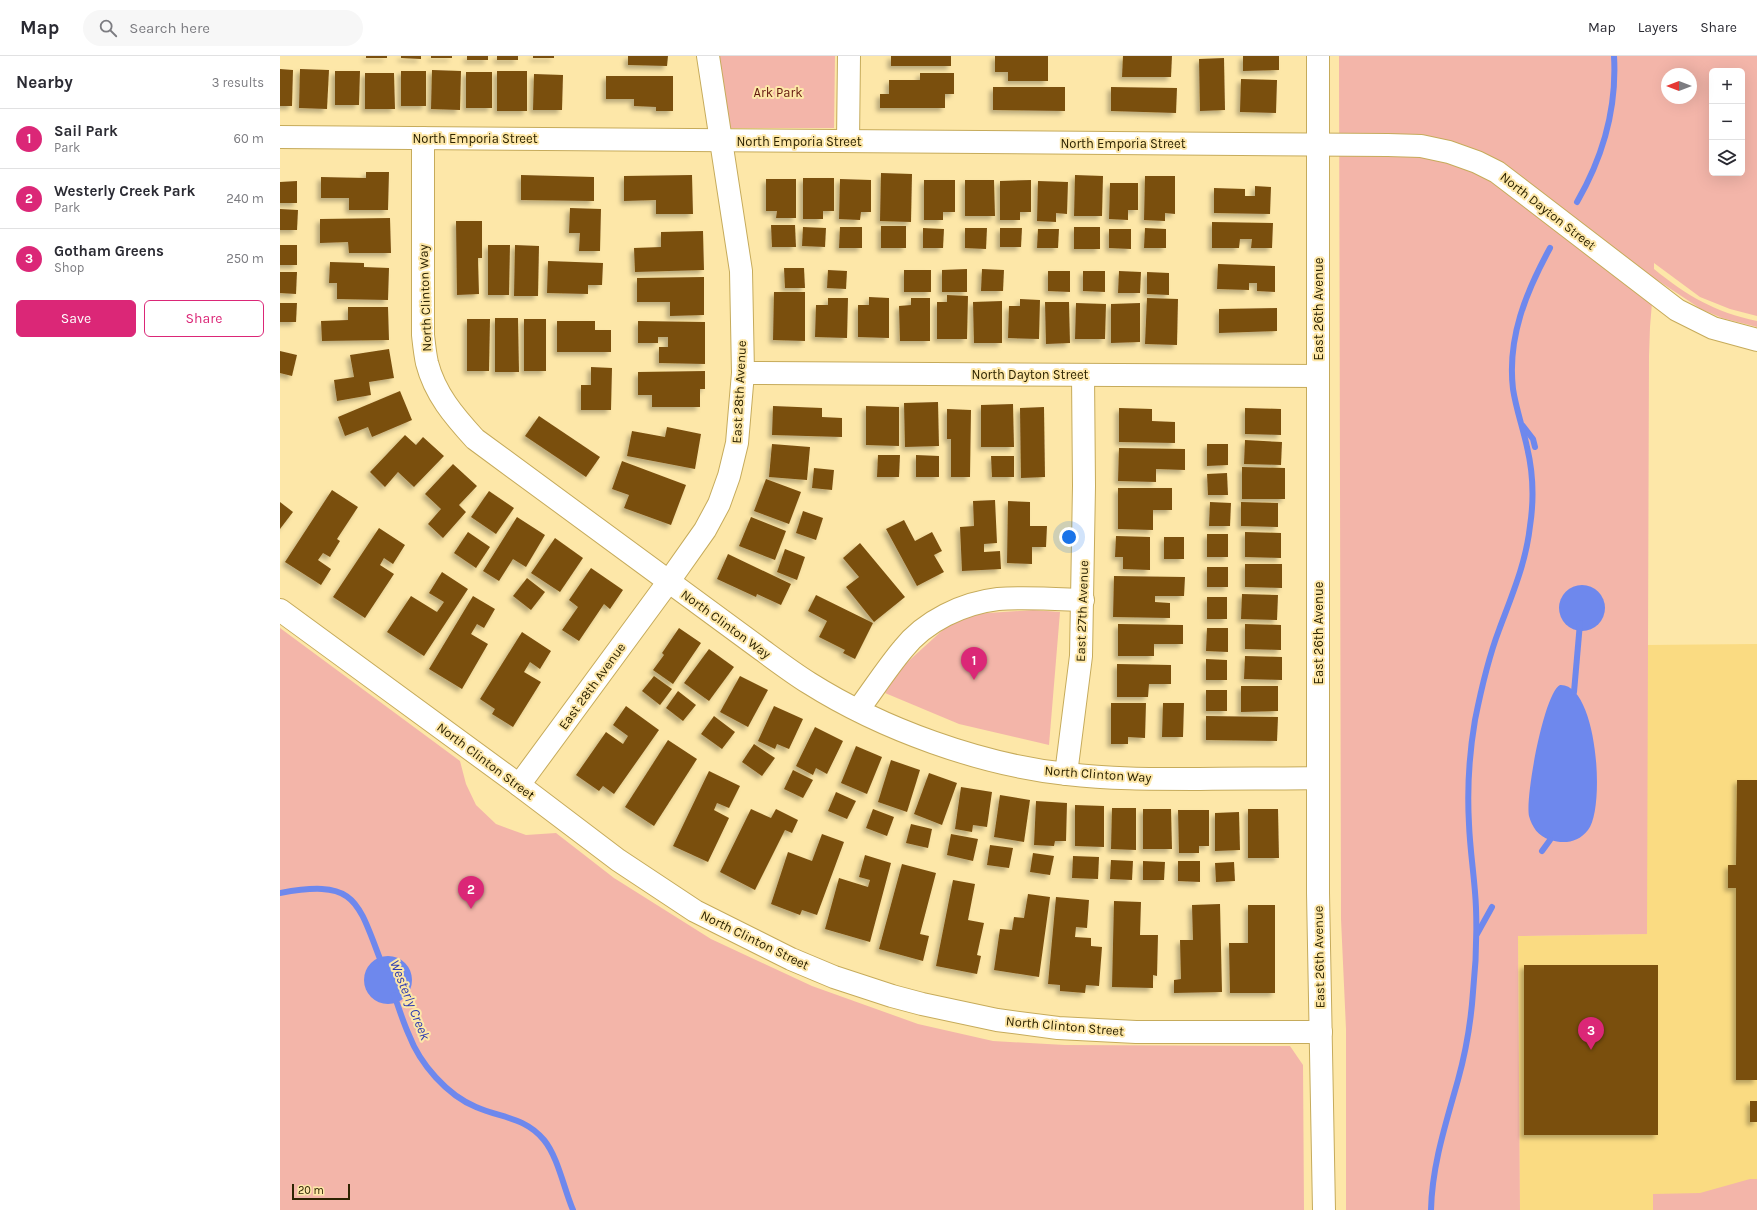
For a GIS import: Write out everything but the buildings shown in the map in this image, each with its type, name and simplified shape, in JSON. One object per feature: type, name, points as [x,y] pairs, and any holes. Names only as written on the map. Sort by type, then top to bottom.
[{"type":"street","name":"East 28th Avenue","points":[[519,785],[705,530],[719,504],[729,476],[737,443],[742,372],[740,256],[708,56]]},
{"type":"street","points":[[848,141],[849,56]]},
{"type":"street","name":"East 26th Avenue","points":[[1318,56],[1318,893],[1324,1210]]},
{"type":"street","name":"North Emporia Street","points":[[280,137],[1318,144]]},
{"type":"street","name":"North Clinton Way","points":[[423,138],[423,335],[427,363],[436,389],[452,414],[475,439],[809,683],[858,710],[918,736],[971,755],[1024,767],[1066,774],[1155,779],[1318,778]]},
{"type":"street","name":"North Dayton Street","points":[[1318,144],[1421,146],[1449,152],[1477,162],[1506,178],[1677,310],[1720,330],[1757,340]]},
{"type":"street","name":"North Dayton Street","points":[[742,372],[1318,376]]},
{"type":"street","name":"East 27th Avenue","points":[[1066,774],[1081,656],[1084,486],[1082,374]]},
{"type":"street","points":[[858,710],[903,648],[926,627],[947,614],[971,604],[998,599],[1083,600]]},
{"type":"street","name":"North Clinton Street","points":[[280,610],[519,785],[618,860],[695,910],[791,959],[834,977],[892,996],[975,1016],[1058,1028],[1136,1032],[1321,1032]]},
{"type":"shaded area","points":[[1757,644],[1757,1210],[1520,1210],[1518,936],[1647,934],[1646,645]]},
{"type":"green space","name":"Ark Park","points":[[716,56],[835,56],[834,128],[726,128]]},
{"type":"green space","points":[[1339,56],[1757,56],[1757,316],[1730,309],[1700,297],[1654,263],[1654,269],[1690,295],[1715,308],[1757,321],[1757,327],[1722,318],[1701,309],[1654,278],[1649,356],[1647,934],[1518,936],[1520,1210],[1346,1210],[1346,1029],[1341,919]]},
{"type":"green space","points":[[1033,610],[1060,612],[1049,745],[959,724],[885,693],[902,667],[946,627],[973,614]]},
{"type":"green space","points":[[280,628],[460,761],[466,784],[476,805],[496,824],[526,835],[556,833],[614,878],[711,939],[812,986],[918,1024],[993,1041],[1065,1045],[1290,1046],[1303,1065],[1304,1210],[280,1210]]},
{"type":"green space","points":[[1750,1179],[1757,1179],[1757,1210],[1653,1210],[1653,1194],[1700,1193]]},
{"type":"water","points":[[1577,585],[1587,585],[1595,589],[1601,595],[1605,603],[1605,613],[1601,621],[1595,627],[1587,631],[1577,631],[1569,627],[1563,621],[1559,613],[1559,603],[1563,595],[1569,589]]},
{"type":"water","points":[[1560,685],[1573,690],[1583,704],[1590,724],[1595,748],[1597,773],[1593,817],[1588,830],[1580,838],[1566,842],[1550,840],[1539,834],[1529,816],[1530,789],[1537,746],[1548,706],[1554,692]]},
{"type":"water","points":[[383,956],[393,956],[405,963],[412,975],[412,985],[405,997],[393,1004],[383,1004],[375,1000],[368,993],[364,985],[364,975],[368,967],[375,960]]},
{"type":"waterway","points":[[1577,202],[1594,168],[1606,132],[1613,94],[1614,56]]},
{"type":"waterway","points":[[1431,1210],[1437,1160],[1466,1047],[1474,982],[1476,908],[1468,798],[1473,733],[1488,663],[1522,566],[1528,540],[1532,506],[1531,466],[1513,389],[1513,352],[1520,316],[1526,299],[1533,281],[1550,248]]},
{"type":"waterway","points":[[1523,426],[1533,439],[1535,447]]},
{"type":"waterway","points":[[1574,692],[1580,623]]},
{"type":"waterway","points":[[1542,851],[1550,840]]},
{"type":"waterway","name":"Westerly Creek","points":[[280,893],[305,889],[325,889],[340,892],[350,899],[359,910],[382,964]]},
{"type":"waterway","points":[[1477,934],[1492,907]]},
{"type":"waterway","name":"Westerly Creek","points":[[394,995],[405,1025],[420,1057],[445,1087],[465,1102],[485,1111],[521,1122],[537,1132],[544,1140],[557,1164],[573,1210]]},
{"type":"place","name":"Sail Park","points":[[974,680]]},
{"type":"place","name":"Westerly Creek Park","points":[[471,909]]},
{"type":"place","name":"Gotham Greens","points":[[1591,1050]]}]
